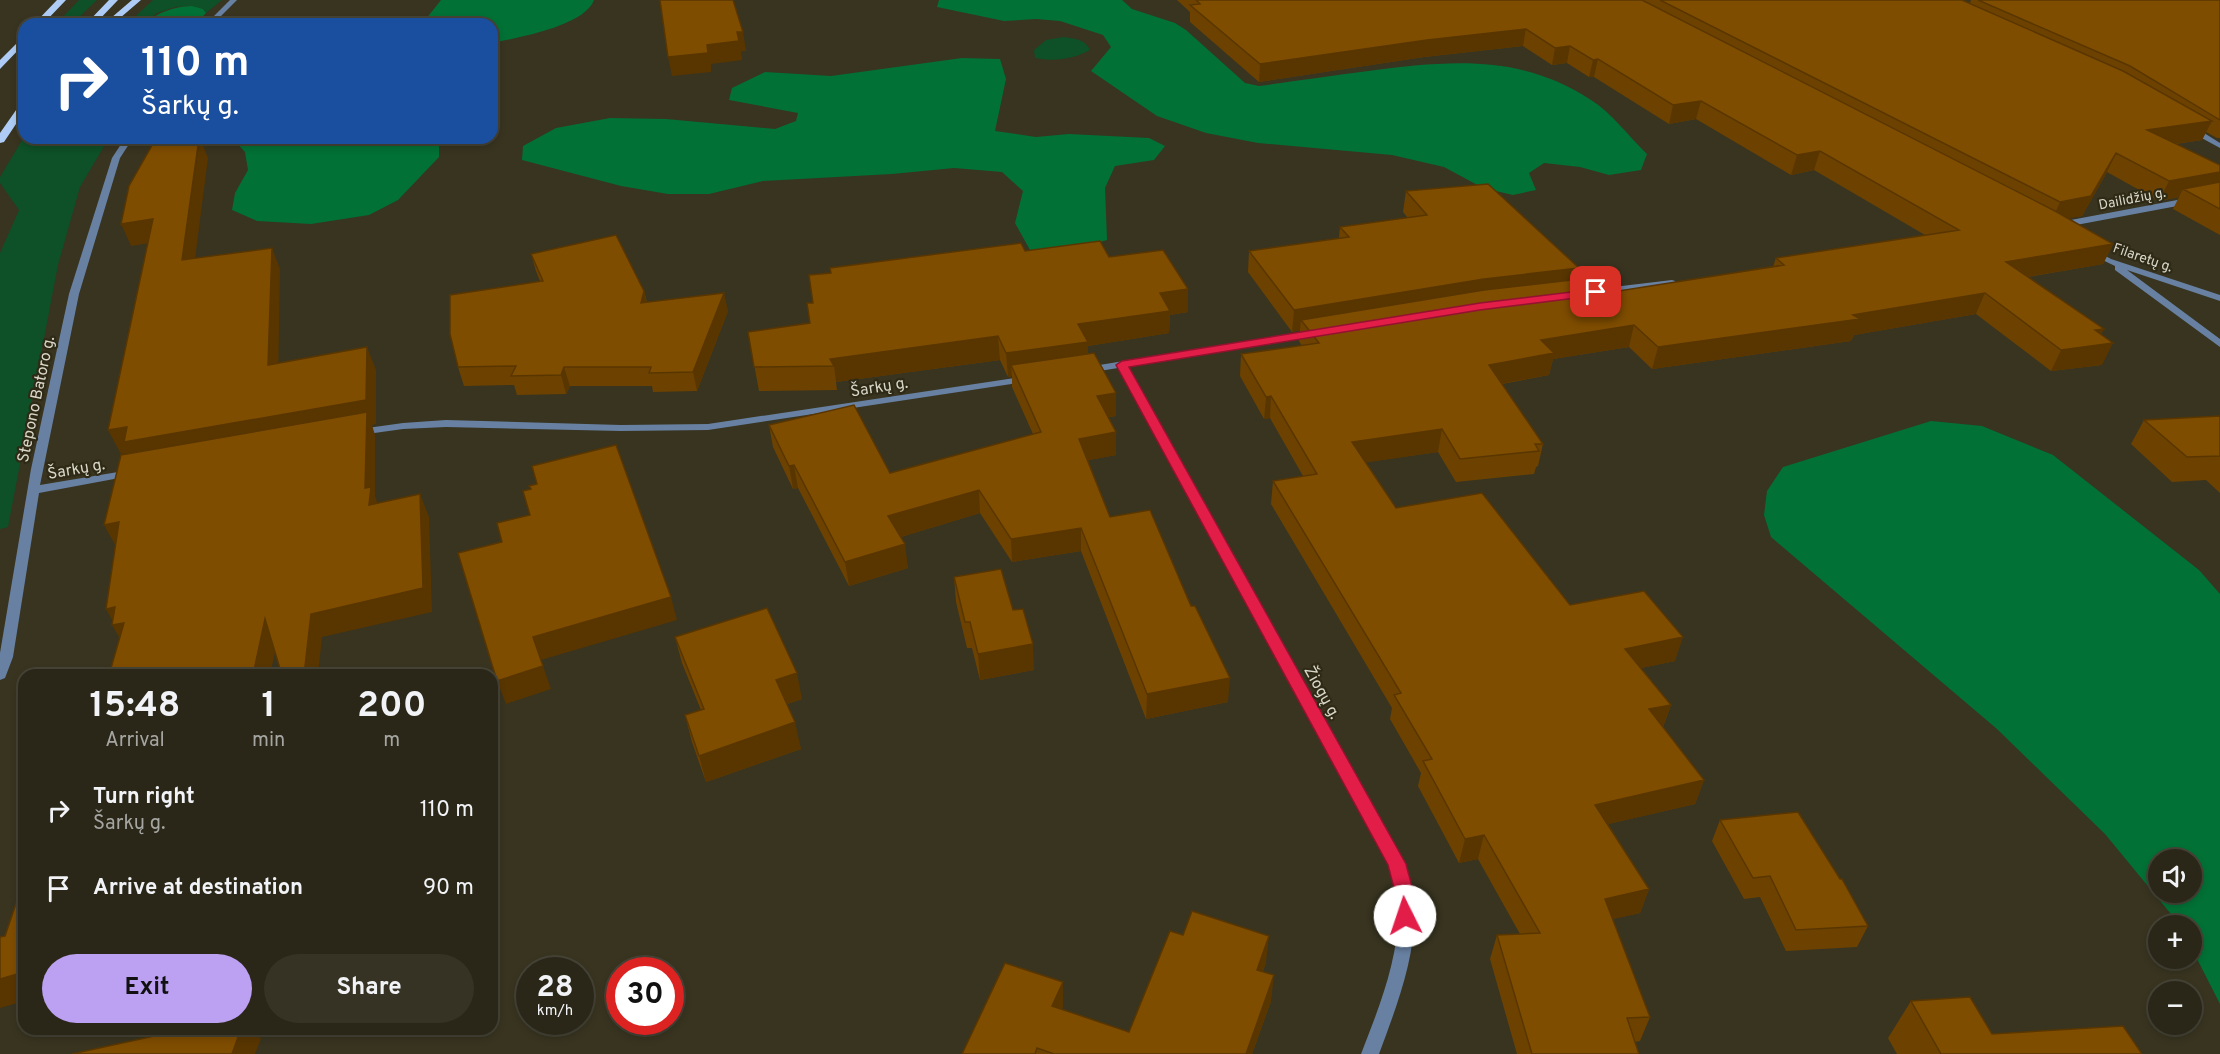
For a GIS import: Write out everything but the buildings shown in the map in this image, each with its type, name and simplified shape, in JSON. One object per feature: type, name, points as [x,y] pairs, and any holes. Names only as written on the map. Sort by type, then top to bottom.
[{"type":"main road","points":[[44,18],[62,0]]},
{"type":"main road","points":[[96,18],[114,0]]},
{"type":"main road","points":[[115,18],[137,0]]},
{"type":"main road","points":[[0,66],[18,46]]},
{"type":"main road","points":[[0,140],[18,114]]},
{"type":"street","points":[[215,18],[234,0]]},
{"type":"street","points":[[2180,122],[2220,146]]},
{"type":"street","name":"Stepono Batoro g.","points":[[0,675],[6,657],[34,490],[74,294],[116,158],[125,144]]},
{"type":"street","name":"Dailidžių g.","points":[[2059,233],[2050,227],[2220,195]]},
{"type":"street","name":"Filaretų g.","points":[[2079,244],[2108,261],[2220,298]]},
{"type":"street","points":[[2108,261],[2220,344]]},
{"type":"street","points":[[1573,295],[1689,281]]},
{"type":"street","points":[[1076,372],[1330,331]]},
{"type":"street","name":"Žiogų g.","points":[[1122,365],[1397,864],[1406,899],[1403,948],[1392,994],[1370,1054]]},
{"type":"street","name":"Šarkų g.","points":[[343,435],[400,425],[663,430],[708,427],[1041,377]]},
{"type":"street","name":"Šarkų g.","points":[[34,490],[137,472]]},
{"type":"green space","points":[[79,0],[97,0],[78,18],[62,18]]},
{"type":"green space","points":[[153,0],[222,0],[206,13],[203,9],[192,6],[175,7],[157,13],[151,18],[134,18]]},
{"type":"green space","points":[[441,0],[594,0],[578,17],[564,24],[498,42],[498,18],[427,18]]},
{"type":"green space","points":[[939,0],[1122,0],[1132,9],[1175,23],[1186,30],[1245,83],[1259,86],[1426,65],[1455,63],[1510,68],[1537,74],[1564,85],[1599,105],[1647,154],[1641,170],[1609,175],[1580,167],[1544,163],[1529,173],[1536,190],[1513,195],[1483,188],[1444,167],[1392,155],[1258,143],[1206,133],[1157,116],[1091,71],[1111,47],[1103,35],[1060,21],[1036,19],[1004,21],[937,7]]},
{"type":"green space","points":[[192,6],[203,9],[206,13],[201,18],[152,18],[178,8]]},
{"type":"green space","points":[[1064,37],[1082,42],[1090,50],[1064,59],[1035,58],[1034,50],[1046,40]]},
{"type":"green space","points":[[962,58],[1000,59],[1006,79],[995,131],[1036,137],[1069,134],[1149,138],[1165,146],[1154,160],[1115,166],[1105,188],[1107,240],[1063,252],[1030,250],[1015,223],[1023,191],[1002,172],[954,168],[763,181],[709,194],[668,194],[621,186],[522,160],[523,146],[556,128],[610,118],[666,119],[775,129],[796,121],[798,113],[729,100],[732,88],[765,72],[831,76]]},
{"type":"green space","points":[[20,144],[105,144],[80,187],[58,265],[8,527],[0,529],[0,253],[19,210],[0,183],[0,177]]},
{"type":"green space","points":[[238,144],[439,144],[439,157],[398,200],[369,215],[311,224],[257,221],[232,210],[235,193],[248,170],[245,152]]},
{"type":"green space","points":[[1931,421],[1982,426],[2053,455],[2199,570],[2220,594],[2220,1004],[2202,969],[2202,915],[2172,915],[2162,903],[2202,903],[2202,849],[2148,849],[2148,886],[2105,834],[1997,729],[1771,537],[1764,515],[1767,491],[1783,467]]},
{"type":"route","points":[[1405,916],[1406,899],[1397,864],[1122,365],[1480,306],[1596,292]]}]
